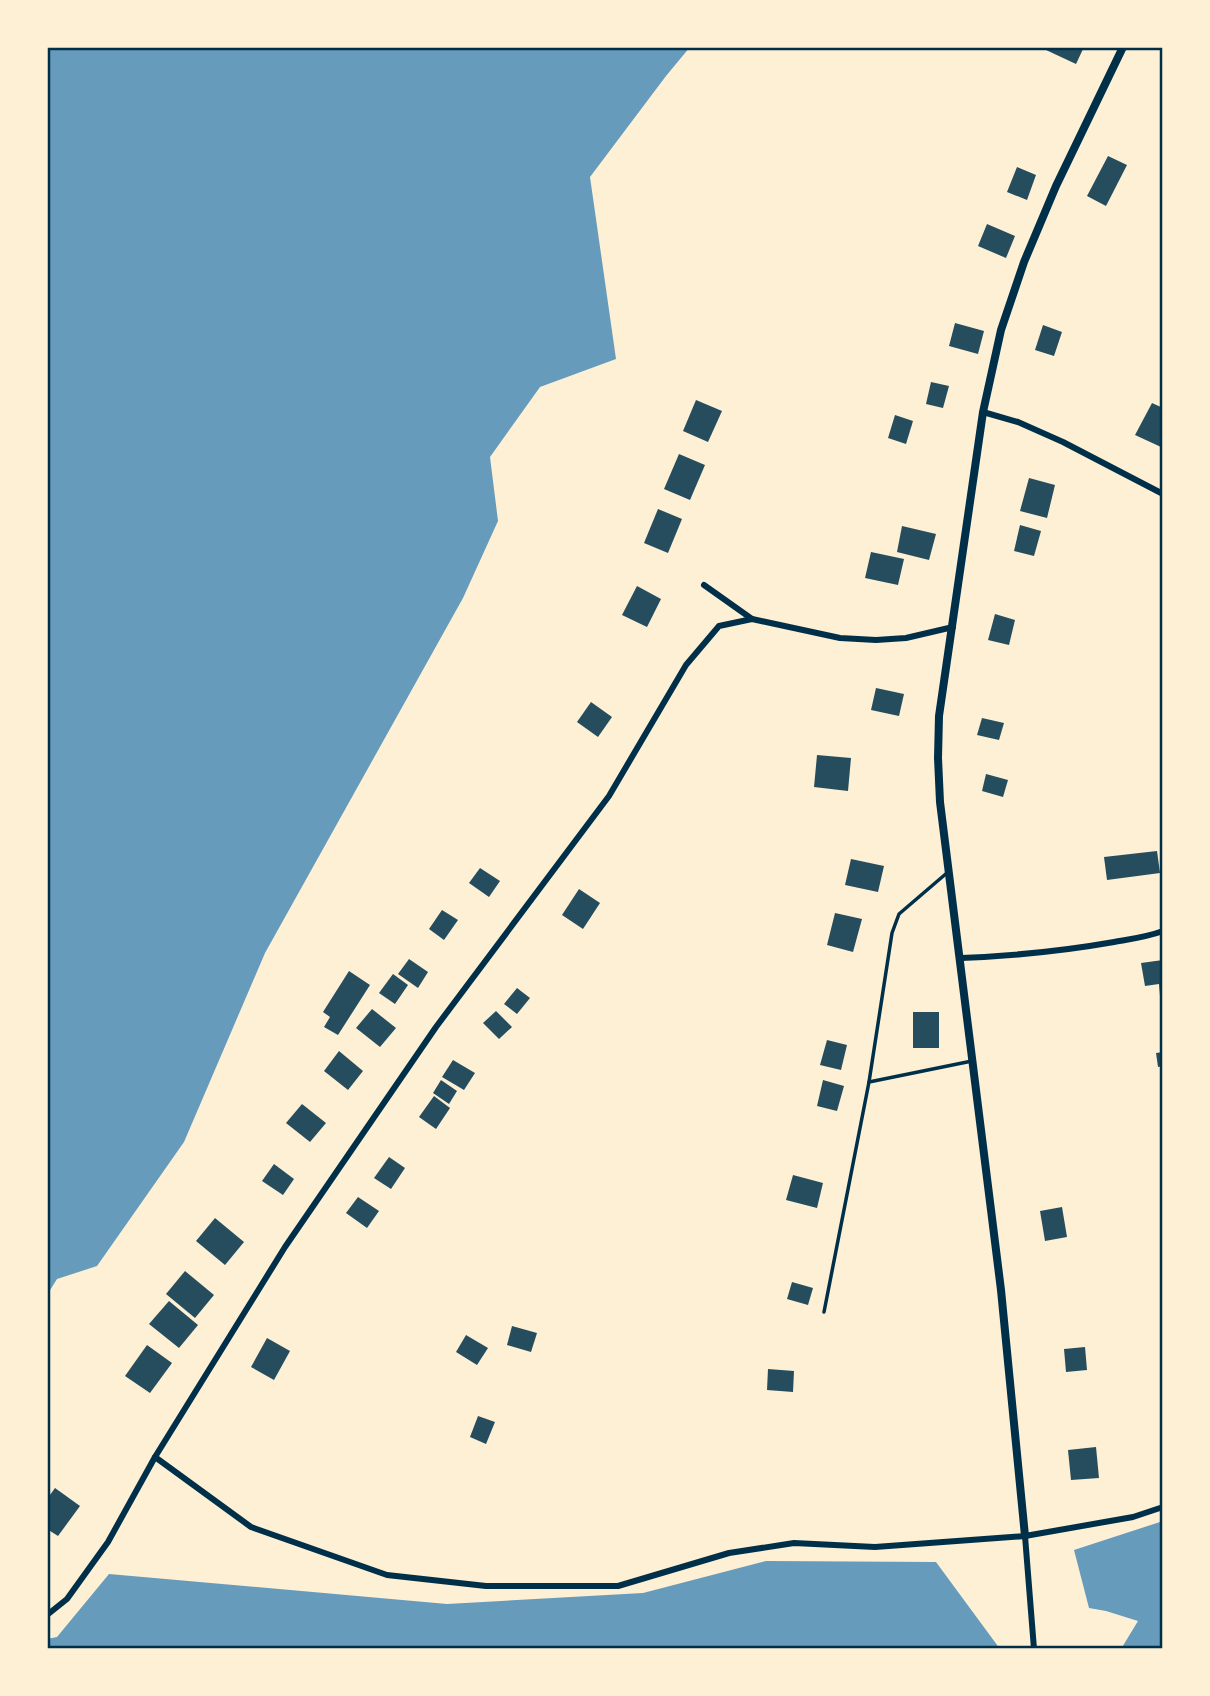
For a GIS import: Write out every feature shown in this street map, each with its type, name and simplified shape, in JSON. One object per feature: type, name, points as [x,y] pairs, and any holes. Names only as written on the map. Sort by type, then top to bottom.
[{"type":"street","points":[[1034,1649],[1001,1290],[940,802],[939,716],[983,412],[1001,330],[1024,262],[1056,186],[1123,47]]},
{"type":"street","points":[[983,412],[1018,422],[1063,442],[1163,494]]},
{"type":"street","points":[[704,585],[752,619],[840,638],[906,638],[953,627]]},
{"type":"street","points":[[47,1615],[67,1599],[108,1542],[155,1457],[285,1247],[436,1027],[608,796],[686,665],[719,626],[752,619]]},
{"type":"street","points":[[961,958],[1012,956],[1089,947],[1163,931]]},
{"type":"street","points":[[155,1457],[251,1527],[387,1575],[486,1586],[618,1586],[729,1553],[794,1543],[875,1547],[1025,1536],[1133,1517],[1163,1507]]},
{"type":"lane","points":[[824,1312],[869,1082],[892,933],[899,914],[948,872]]},
{"type":"lane","points":[[869,1082],[972,1061]]},
{"type":"water","points":[[47,47],[690,47],[590,177],[616,359],[540,387],[490,457],[498,521],[463,598],[265,953],[184,1142],[97,1266],[57,1279],[47,1295]]},
{"type":"water","points":[[1163,1521],[1163,1649],[1121,1649],[1138,1621],[1089,1608],[1074,1550]]},
{"type":"water","points":[[766,1561],[936,1562],[1000,1649],[47,1649],[47,1639],[57,1637],[109,1574],[447,1604],[643,1593]]},
{"type":"building","points":[[1048,47],[1084,47],[1076,64],[1046,50]]},
{"type":"building","points":[[1108,156],[1127,165],[1106,206],[1087,196]]},
{"type":"building","points":[[1017,167],[1036,175],[1027,200],[1007,192]]},
{"type":"building","points":[[987,224],[1015,236],[1006,258],[978,246]]},
{"type":"building","points":[[955,323],[984,331],[978,354],[949,346]]},
{"type":"building","points":[[1043,325],[1062,332],[1054,356],[1035,350]]},
{"type":"building","points":[[931,382],[949,386],[943,408],[926,404]]},
{"type":"building","points":[[696,400],[722,411],[708,442],[683,431]]},
{"type":"building","points":[[1152,403],[1163,408],[1161,447],[1135,435]]},
{"type":"building","points":[[895,415],[913,421],[906,444],[888,438]]},
{"type":"building","points":[[679,454],[705,465],[690,500],[664,489]]},
{"type":"building","points":[[1029,478],[1055,485],[1047,518],[1020,511]]},
{"type":"building","points":[[658,509],[682,519],[668,553],[644,543]]},
{"type":"building","points":[[1020,525],[1041,531],[1034,556],[1014,551]]},
{"type":"building","points":[[902,526],[936,534],[929,560],[897,552]]},
{"type":"building","points":[[871,552],[904,559],[898,585],[865,578]]},
{"type":"building","points":[[637,586],[661,599],[647,627],[622,615]]},
{"type":"building","points":[[995,614],[1015,620],[1009,645],[988,640]]},
{"type":"building","points":[[876,688],[904,694],[899,716],[871,710]]},
{"type":"building","points":[[591,702],[612,717],[598,737],[577,722]]},
{"type":"building","points":[[982,718],[1004,723],[999,740],[977,735]]},
{"type":"building","points":[[817,755],[851,758],[848,791],[814,787]]},
{"type":"building","points":[[986,774],[1008,780],[1003,797],[982,791]]},
{"type":"building","points":[[1157,851],[1160,873],[1107,880],[1104,857]]},
{"type":"building","points":[[851,859],[884,866],[878,892],[845,885]]},
{"type":"building","points":[[480,868],[500,881],[489,897],[469,883]]},
{"type":"building","points":[[579,889],[600,903],[583,929],[562,915]]},
{"type":"building","points":[[442,910],[458,920],[444,940],[429,929]]},
{"type":"building","points":[[835,913],[862,919],[853,952],[827,945]]},
{"type":"building","points":[[409,959],[428,972],[418,988],[398,974]]},
{"type":"building","points":[[1163,960],[1163,995],[1160,996],[1159,984],[1145,986],[1141,963]]},
{"type":"building","points":[[349,971],[370,985],[338,1035],[324,1027],[330,1017],[323,1012]]},
{"type":"building","points":[[393,974],[408,985],[395,1004],[379,993]]},
{"type":"building","points":[[517,988],[530,998],[517,1014],[504,1004]]},
{"type":"building","points":[[372,1009],[396,1028],[380,1047],[356,1028]]},
{"type":"building","points":[[496,1011],[512,1027],[499,1039],[483,1023]]},
{"type":"building","points":[[913,1012],[939,1012],[939,1048],[913,1048]]},
{"type":"building","points":[[827,1040],[847,1045],[841,1070],[820,1065]]},
{"type":"building","points":[[339,1051],[363,1071],[348,1090],[324,1071]]},
{"type":"building","points":[[1163,1052],[1163,1066],[1158,1067],[1156,1053]]},
{"type":"building","points":[[453,1060],[475,1073],[464,1090],[442,1077]]},
{"type":"building","points":[[441,1080],[457,1091],[449,1104],[433,1093]]},
{"type":"building","points":[[823,1080],[844,1086],[837,1111],[817,1106]]},
{"type":"building","points":[[434,1096],[450,1108],[436,1129],[419,1117]]},
{"type":"building","points":[[302,1104],[326,1123],[310,1142],[286,1123]]},
{"type":"building","points":[[389,1157],[405,1168],[391,1189],[374,1178]]},
{"type":"building","points":[[274,1164],[294,1179],[283,1195],[262,1181]]},
{"type":"building","points":[[793,1175],[823,1183],[817,1208],[786,1200]]},
{"type":"building","points":[[358,1197],[379,1211],[367,1228],[346,1213]]},
{"type":"building","points":[[1062,1207],[1067,1237],[1045,1241],[1040,1211]]},
{"type":"building","points":[[215,1218],[244,1242],[225,1265],[196,1241]]},
{"type":"building","points":[[185,1271],[214,1295],[195,1318],[166,1294]]},
{"type":"building","points":[[792,1282],[813,1288],[808,1305],[787,1299]]},
{"type":"building","points":[[169,1301],[198,1325],[179,1348],[149,1324]]},
{"type":"building","points":[[512,1326],[537,1333],[531,1352],[507,1345]]},
{"type":"building","points":[[466,1335],[488,1348],[477,1365],[456,1352]]},
{"type":"building","points":[[267,1338],[290,1351],[274,1380],[251,1367]]},
{"type":"building","points":[[147,1345],[172,1363],[150,1393],[125,1376]]},
{"type":"building","points":[[1085,1347],[1087,1370],[1066,1372],[1064,1349]]},
{"type":"building","points":[[768,1369],[794,1371],[793,1392],[767,1390]]},
{"type":"building","points":[[478,1416],[495,1422],[486,1444],[470,1437]]},
{"type":"building","points":[[1096,1447],[1099,1478],[1071,1480],[1068,1450]]},
{"type":"building","points":[[55,1488],[80,1506],[58,1536],[47,1529],[47,1499]]}]
